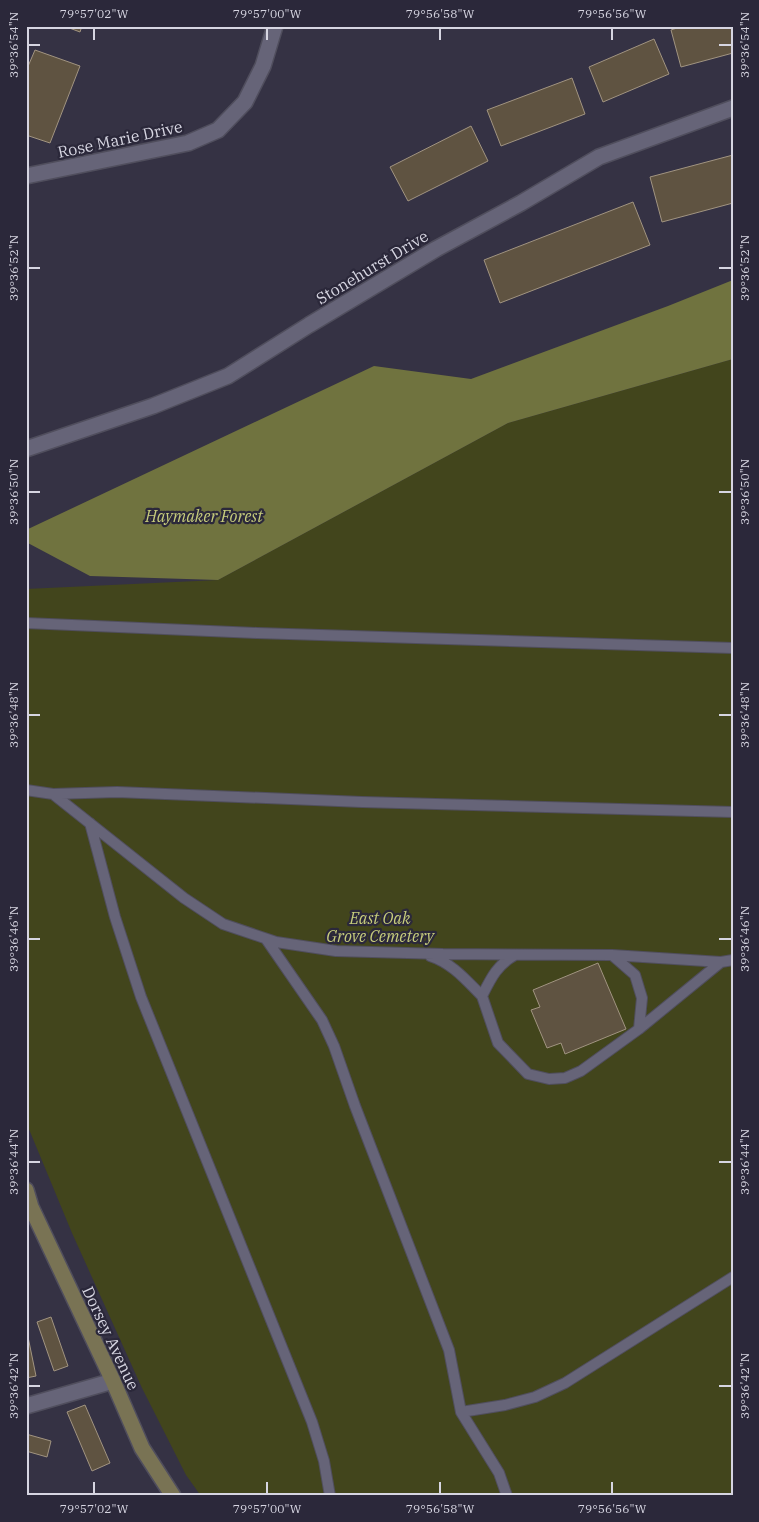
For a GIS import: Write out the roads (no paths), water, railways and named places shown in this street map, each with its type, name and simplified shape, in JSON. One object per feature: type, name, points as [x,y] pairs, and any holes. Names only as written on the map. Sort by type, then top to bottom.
[{"type":"street","name":"Rose Marie Drive","points":[[26,176],[188,143],[218,130],[245,102],[264,66],[275,26]]},
{"type":"street","name":"Stonehurst Drive","points":[[26,449],[153,406],[228,376],[428,254],[521,203],[599,157],[733,108]]},
{"type":"street","name":"Dorsey Avenue","points":[[26,1190],[35,1216],[113,1381],[142,1448],[173,1496]]},
{"type":"street","points":[[26,1406],[113,1381]]},
{"type":"lane","points":[[26,623],[733,648]]},
{"type":"lane","points":[[26,790],[54,794],[117,792],[362,802],[733,812]]},
{"type":"lane","points":[[54,794],[192,904],[223,924],[276,942],[336,951],[422,954],[612,955],[721,962],[733,960]]},
{"type":"lane","points":[[90,823],[115,917],[141,996],[312,1422],[324,1461],[330,1496]]},
{"type":"lane","points":[[266,939],[322,1020],[334,1046],[365,1134],[448,1350],[461,1412],[499,1473],[507,1496]]},
{"type":"lane","points":[[422,954],[440,959],[454,968],[482,996],[498,1043],[528,1074],[565,1078],[639,1029],[721,962]]},
{"type":"lane","points":[[482,996],[492,976],[504,962],[515,955]]},
{"type":"lane","points":[[612,955],[636,975],[642,998],[639,1029]]},
{"type":"lane","points":[[461,1412],[505,1405],[535,1397],[565,1383],[733,1277]]},
{"type":"park label","name":"Haymaker Forest","points":[[204,516]]},
{"type":"park label","name":"East Oak Grove Cemetery","points":[[380,927]]}]
